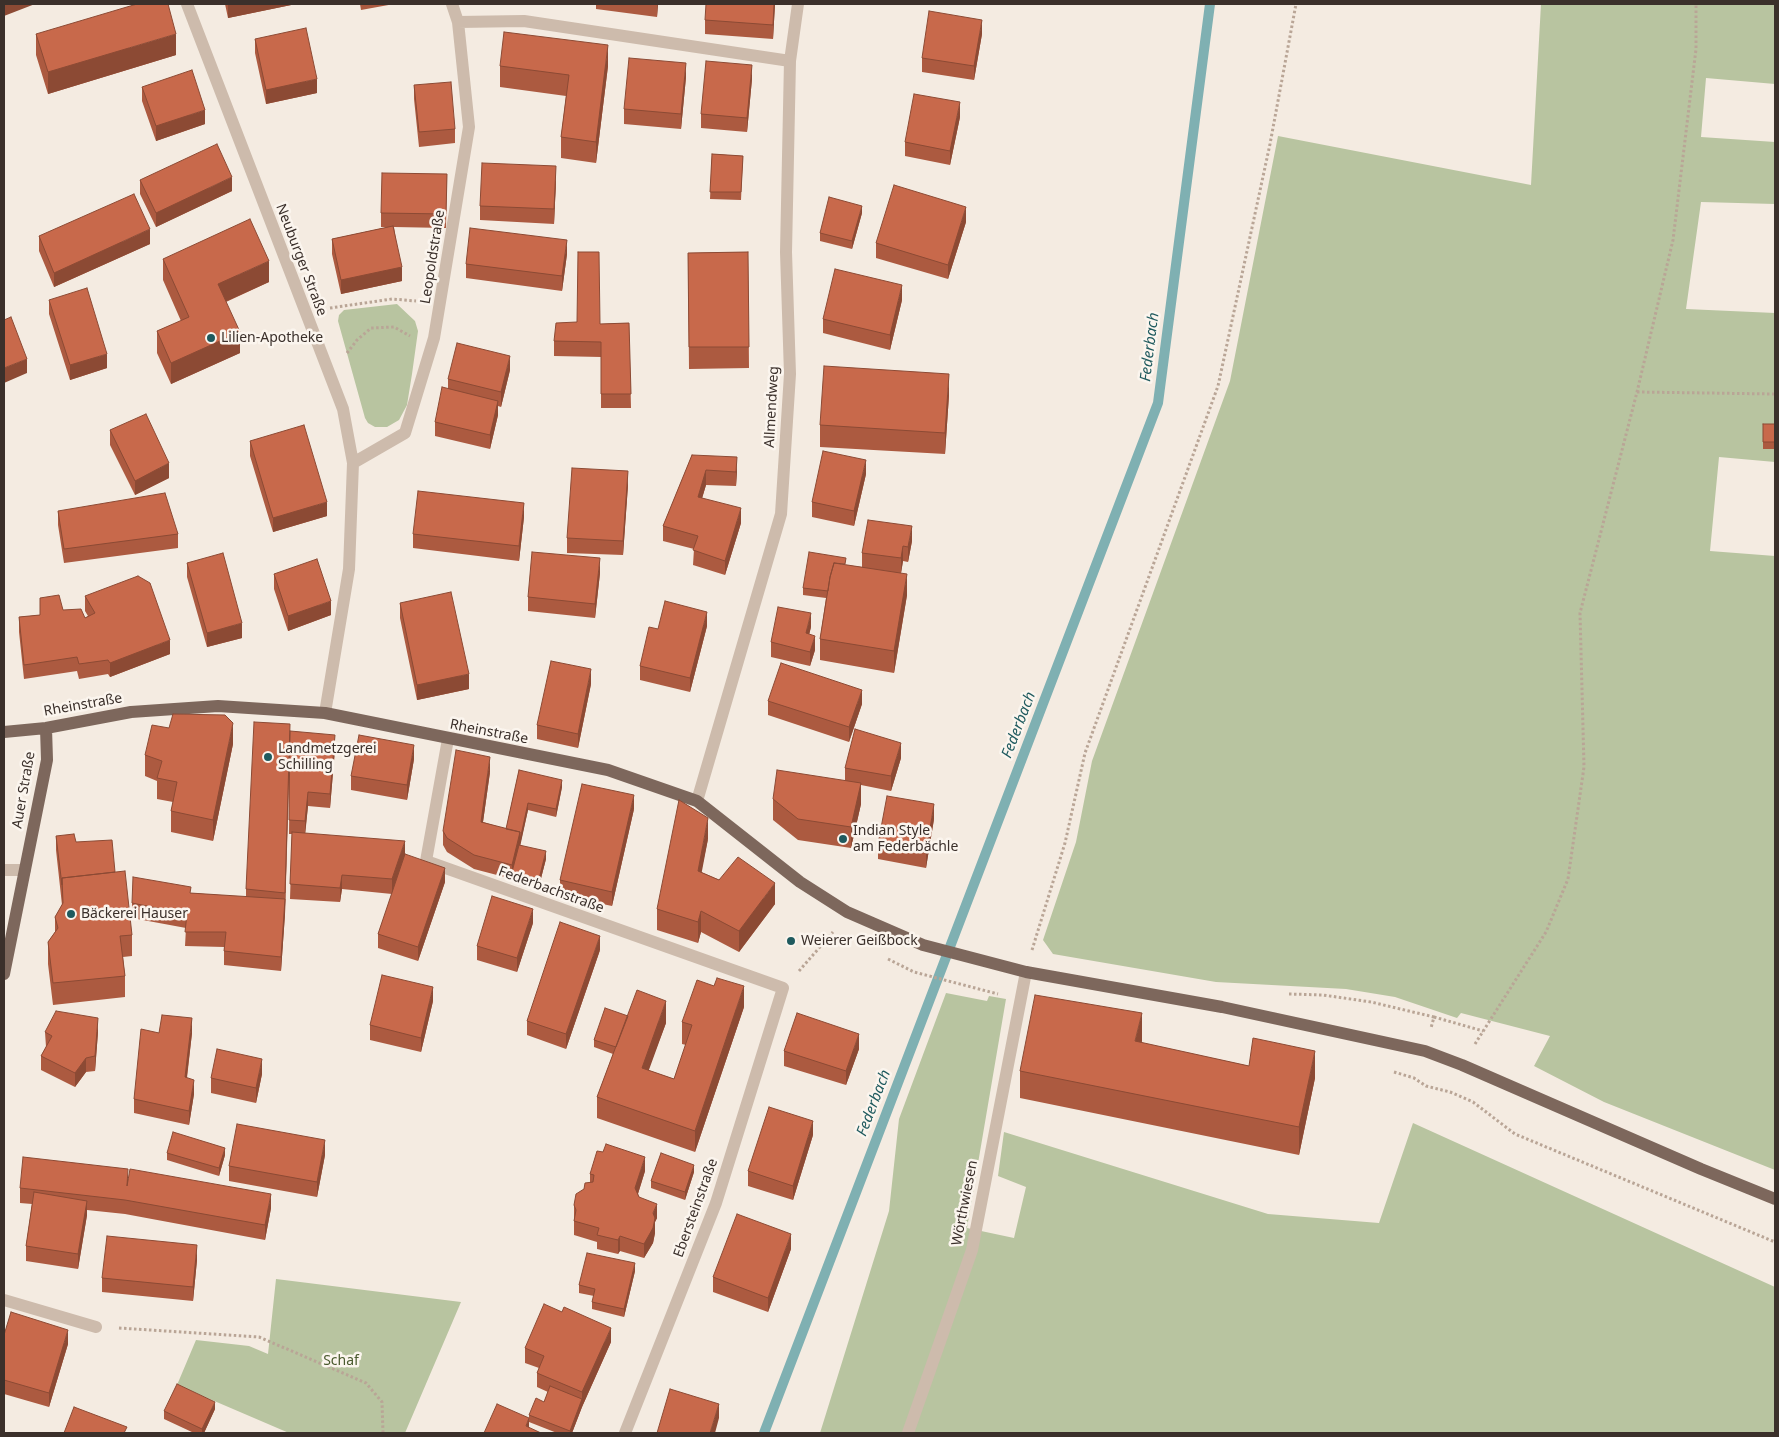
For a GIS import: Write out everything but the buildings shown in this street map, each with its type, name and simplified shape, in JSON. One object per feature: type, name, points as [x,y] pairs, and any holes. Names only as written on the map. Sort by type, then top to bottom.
[{"type":"main road","name":"Rheinstraße","points":[[4,732],[46,728],[131,712],[218,706],[325,713],[608,770],[698,801],[800,882],[839,907],[923,945],[1026,972],[1222,1008],[1425,1051],[1462,1065],[1701,1169],[1775,1198]]},
{"type":"main road","name":"Auer Straße","points":[[4,974],[47,760],[46,728]]},
{"type":"street","name":"Neuburger Straße","points":[[187,4],[343,409],[353,463],[349,569],[325,713]]},
{"type":"street","name":"Leopoldstraße","points":[[353,463],[406,433],[434,338],[469,127],[458,22],[452,4]]},
{"type":"street","name":"Allmendweg","points":[[698,801],[781,514],[790,374],[786,252],[790,61],[798,4]]},
{"type":"street","points":[[458,22],[524,21],[790,61]]},
{"type":"street","name":"Federbachstraße","points":[[448,739],[426,861],[783,988]]},
{"type":"street","points":[[4,870],[25,870]]},
{"type":"street","name":"Wörthwiesen","points":[[908,1433],[972,1250],[1026,972]]},
{"type":"street","name":"Ebersteinstraße","points":[[625,1433],[716,1203],[783,988]]},
{"type":"street","points":[[4,1300],[96,1326]]},
{"type":"path","points":[[1026,972],[1035,937],[1065,844],[1085,753],[1218,386],[1270,144],[1296,4]]},
{"type":"path","points":[[1462,1065],[1546,932],[1568,879],[1584,767],[1580,613],[1637,392],[1673,240],[1696,49],[1696,4]]},
{"type":"path","points":[[306,314],[339,306],[392,299],[414,300],[440,310]]},
{"type":"path","points":[[327,368],[348,352],[356,340],[371,328],[394,327],[406,335],[434,338]]},
{"type":"path","points":[[1637,392],[1775,394]]},
{"type":"path","points":[[783,988],[833,932]]},
{"type":"path","points":[[914,972],[1020,999]]},
{"type":"path","points":[[1286,994],[1323,995],[1370,1002],[1484,1031]]},
{"type":"path","points":[[1425,1051],[1434,1017]]},
{"type":"path","points":[[1414,1078],[1426,1086],[1450,1092],[1474,1102],[1516,1134],[1775,1242]]},
{"type":"path","points":[[96,1326],[259,1338],[366,1383],[382,1402],[383,1433]]},
{"type":"green space","points":[[1541,4],[1775,4],[1775,84],[1706,78],[1701,137],[1775,142],[1775,204],[1701,202],[1686,309],[1775,313],[1775,462],[1719,457],[1710,551],[1775,556],[1775,1170],[1604,1102],[1534,1066],[1550,1036],[1461,1013],[1457,1018],[1395,997],[1346,989],[1216,982],[1053,954],[1043,940],[1076,842],[1092,761],[1230,381],[1278,136],[1531,185]]},
{"type":"green space","points":[[397,304],[415,321],[418,331],[407,405],[399,420],[387,427],[375,427],[368,423],[365,418],[338,321],[339,315],[344,310]]},
{"type":"green space","points":[[946,993],[987,1001],[989,996],[1006,999],[967,1228],[1014,1238],[1026,1187],[998,1176],[1004,1132],[1268,1214],[1379,1223],[1413,1123],[1775,1287],[1775,1433],[820,1433],[889,1211],[899,1119]]},
{"type":"green space","name":"Schaf","points":[[276,1279],[461,1302],[405,1433],[289,1433],[177,1385],[196,1340],[249,1346],[268,1354]]},
{"type":"waterway","name":"Federbach","points":[[764,1433],[1158,403],[1210,4]]},
{"type":"place","name":"Lilien-Apotheke","points":[[211,338]]},
{"type":"place","name":"Landmetzgerei Schilling","points":[[268,757]]},
{"type":"place","name":"Indian Style am Federbächle","points":[[843,839]]},
{"type":"place","name":"Bäckerei Hauser","points":[[71,914]]},
{"type":"place","name":"Weierer Geißbock","points":[[791,941]]}]
